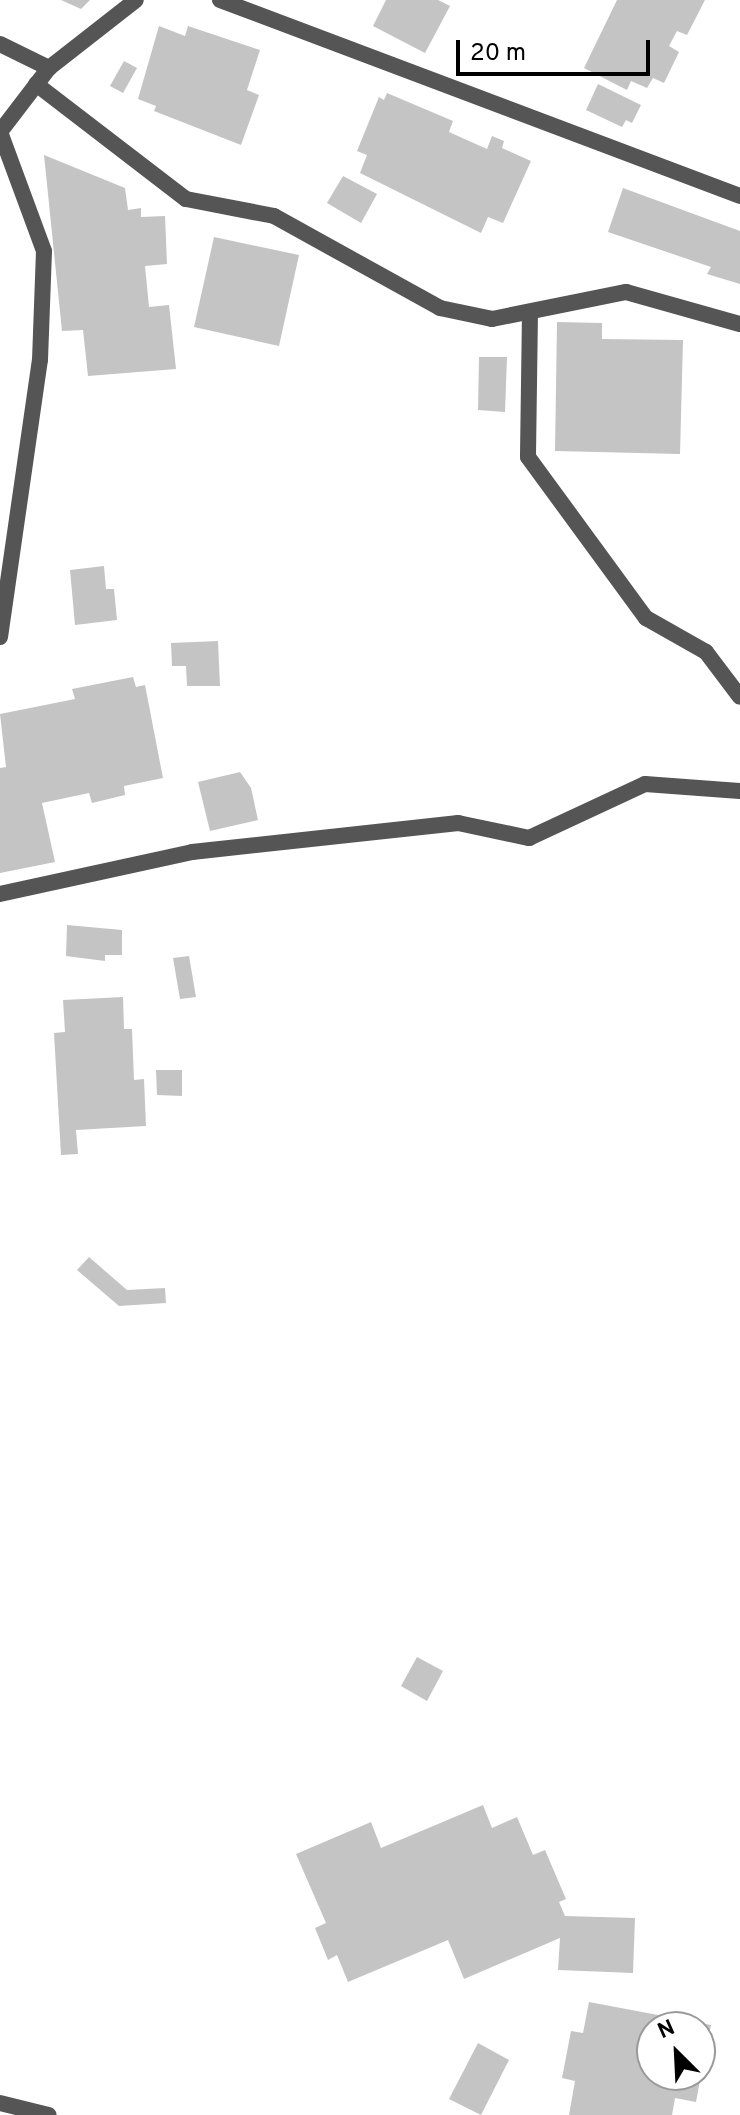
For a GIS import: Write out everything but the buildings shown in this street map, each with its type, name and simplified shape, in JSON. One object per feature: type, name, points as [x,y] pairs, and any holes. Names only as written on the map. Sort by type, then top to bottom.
[{"type":"street","points":[[0,637],[40,360],[44,251],[0,132],[49,68],[136,0]]},
{"type":"street","points":[[220,0],[740,196]]},
{"type":"street","points":[[0,44],[49,68]]},
{"type":"street","points":[[36,84],[186,199],[274,216],[440,308],[492,319],[626,292],[740,324]]},
{"type":"street","points":[[530,312],[528,457],[646,618],[706,652],[740,697]]},
{"type":"street","points":[[0,894],[192,852],[458,823],[529,838],[645,784],[740,791]]},
{"type":"street","points":[[0,2103],[49,2115]]}]
